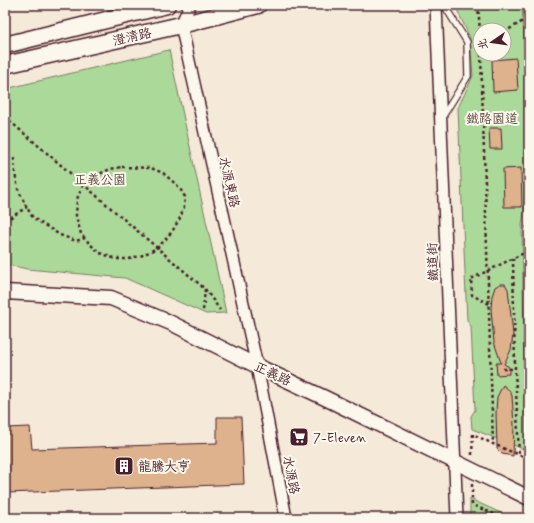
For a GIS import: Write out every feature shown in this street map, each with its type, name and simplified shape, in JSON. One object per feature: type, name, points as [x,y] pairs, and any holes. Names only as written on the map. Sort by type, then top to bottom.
[{"type":"main road","name":"澄清路","points":[[5,45],[167,5]]},
{"type":"main road","name":"澄清路","points":[[5,65],[181,25],[258,5]]},
{"type":"street","points":[[181,25],[190,5]]},
{"type":"street","name":"鐵道街","points":[[436,5],[457,518]]},
{"type":"street","name":"水源東路","points":[[181,25],[257,366]]},
{"type":"street","name":"正義路","points":[[5,292],[111,298],[171,323],[529,498]]},
{"type":"street","name":"水源路","points":[[257,366],[286,518]]},
{"type":"lane","points":[[440,120],[468,76],[467,42],[444,5]]},
{"type":"path","points":[[478,5],[479,22]]},
{"type":"path","points":[[526,5],[529,95]]},
{"type":"path","points":[[512,27],[527,19]]},
{"type":"path","points":[[481,62],[493,444]]},
{"type":"path","points":[[5,117],[204,289],[220,310]]},
{"type":"path","points":[[14,158],[18,189],[33,218],[60,235],[76,241],[85,238]]},
{"type":"path","points":[[122,168],[151,168],[163,173],[179,187],[185,197],[184,207],[173,230],[156,248],[143,255],[129,259],[116,259],[100,253],[81,234],[76,216],[77,199],[83,185],[99,174],[110,170],[122,168]]},
{"type":"path","points":[[5,221],[27,207]]},
{"type":"path","points":[[529,220],[527,225],[529,302]]},
{"type":"path","points":[[489,304],[472,295],[471,279],[528,251]]},
{"type":"path","points":[[513,258],[515,369],[519,455]]},
{"type":"path","points":[[203,311],[204,289]]},
{"type":"path","points":[[503,369],[515,369]]},
{"type":"path","points":[[473,434],[529,459]]},
{"type":"path","points":[[472,505],[504,518]]},
{"type":"green space","name":"鐵路園道","points":[[455,5],[522,5],[525,59],[525,207],[522,224],[526,450],[472,429],[471,416],[475,410],[471,326],[467,320],[458,108],[473,76],[470,38]]},
{"type":"green space","name":"正義公園","points":[[169,50],[226,313],[206,314],[125,278],[27,269],[5,264],[5,89]]},
{"type":"green space","points":[[470,499],[512,518],[470,518]]},
{"type":"building","points":[[512,58],[516,58],[518,90],[493,92],[492,62],[512,62]]},
{"type":"building","points":[[489,128],[501,128],[502,149],[490,149]]},
{"type":"building","points":[[521,168],[522,207],[504,207],[503,169]]},
{"type":"building","points":[[500,284],[505,284],[508,289],[513,334],[511,350],[504,364],[509,367],[509,374],[497,375],[496,363],[501,363],[494,342],[491,309],[492,296],[495,287]]},
{"type":"building","points":[[503,385],[510,391],[512,396],[514,425],[513,456],[502,454],[497,449],[497,397]]},
{"type":"building","name":"龍騰大亨","points":[[217,417],[241,417],[244,484],[6,493],[5,428],[30,427],[32,449],[217,443]]},
{"type":"place","name":"7-Eleven","points":[[299,437]]},
{"type":"place","name":"龍騰大亨","points":[[124,466]]}]
